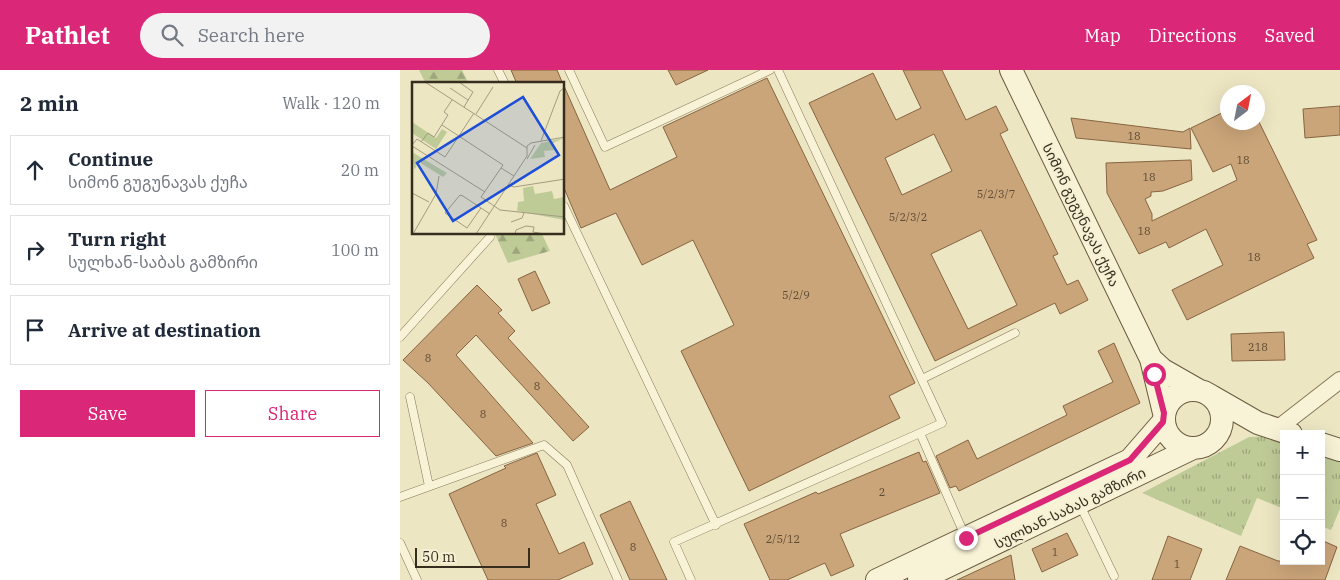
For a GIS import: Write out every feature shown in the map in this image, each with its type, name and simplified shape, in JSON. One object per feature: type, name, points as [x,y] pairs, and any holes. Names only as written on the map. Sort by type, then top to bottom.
[{"type":"main road","name":"სიმონ გუგუნავას ქუჩა","points":[[1011,70],[1151,360],[1164,417]]},
{"type":"main road","name":"სიმონ გუგუნავას ქუჩა","points":[[1151,360],[1164,370],[1204,393],[1275,429]]},
{"type":"main road","points":[[1180,392],[1204,393],[1218,404],[1222,415],[1222,426],[1211,442],[1193,448],[1184,447],[1172,440],[1164,417],[1172,398],[1180,392]]},
{"type":"main road","name":"სულხან-საბას გამზირი","points":[[888,578],[966,538],[1130,460],[1164,417]]},
{"type":"main road","points":[[1222,426],[1275,429]]},
{"type":"main road","points":[[1325,445],[1340,450]]},
{"type":"main road","name":"სულხან-საბას გამზირი","points":[[919,580],[1193,448]]},
{"type":"street","points":[[1275,429],[1340,380]]},
{"type":"lane","points":[[498,70],[504,82]]},
{"type":"lane","points":[[569,70],[605,147],[770,70]]},
{"type":"lane","points":[[691,580],[674,542],[716,525],[942,423],[778,70]]},
{"type":"lane","points":[[565,208],[716,525]]},
{"type":"lane","points":[[400,337],[490,237]]},
{"type":"lane","points":[[922,379],[1015,333]]},
{"type":"lane","points":[[410,398],[429,486]]},
{"type":"lane","points":[[920,433],[966,538]]},
{"type":"lane","points":[[400,497],[544,445],[566,464],[618,580]]},
{"type":"lane","points":[[1079,503],[1114,576]]},
{"type":"lane","points":[[400,542],[417,580]]},
{"type":"green space","points":[[419,70],[462,70],[468,82],[425,82]]},
{"type":"green space","points":[[495,235],[542,235],[550,251],[508,263]]},
{"type":"green space","points":[[1271,436],[1280,439],[1280,507],[1257,498],[1241,536],[1142,493],[1249,437]]},
{"type":"green space","points":[[1325,454],[1340,459],[1340,509],[1331,530],[1325,528]]},
{"type":"building","points":[[511,70],[557,70],[562,82],[516,82]]},
{"type":"building","points":[[668,70],[708,70],[676,85]]},
{"type":"building","points":[[903,70],[942,70],[966,120],[996,106],[1008,130],[1000,134],[1058,254],[1053,256],[1067,285],[1078,280],[1088,300],[1060,314],[1055,303],[935,361],[809,103],[873,73],[896,120],[921,108]],"holes":[[[934,134],[952,171],[902,195],[885,158]],[[981,230],[1017,305],[968,329],[931,254]]]},
{"type":"building","points":[[767,78],[915,383],[889,396],[900,418],[749,491],[681,351],[734,325],[693,240],[642,265],[616,213],[581,228],[565,190],[565,88],[610,190],[677,157],[663,127]]},
{"type":"building","points":[[1340,106],[1340,135],[1305,138],[1303,109]]},
{"type":"building","points":[[1220,114],[1220,130],[1263,130],[1317,240],[1307,244],[1314,258],[1187,320],[1172,290],[1223,265],[1206,229],[1169,248],[1166,242],[1139,254],[1107,193],[1106,163],[1191,160],[1192,180],[1163,191],[1151,192],[1151,196],[1145,199],[1152,214],[1152,221],[1237,180],[1231,164],[1213,172],[1191,128]]},
{"type":"building","points":[[1071,118],[1183,132],[1190,128],[1191,149],[1076,138]]},
{"type":"building","points":[[535,271],[550,303],[532,311],[518,279]]},
{"type":"building","points":[[477,285],[502,310],[498,313],[515,331],[508,338],[589,427],[573,441],[476,335],[456,355],[533,443],[496,456],[428,383],[403,360]]},
{"type":"building","points":[[1284,332],[1285,360],[1232,361],[1231,334]]},
{"type":"building","points":[[1114,343],[1140,403],[959,491],[956,486],[950,488],[936,456],[968,440],[977,459],[1067,415],[1063,406],[1113,382],[1098,351]]},
{"type":"building","points":[[919,452],[923,462],[926,461],[940,493],[840,534],[854,566],[831,576],[825,563],[787,580],[770,580],[744,524],[816,492],[818,494]]},
{"type":"building","points":[[537,453],[556,495],[536,504],[559,554],[584,542],[593,564],[558,580],[488,580],[449,494],[506,468],[504,466]]},
{"type":"building","points":[[630,501],[667,580],[630,580],[600,515]]},
{"type":"building","points":[[1067,533],[1078,555],[1042,572],[1032,549]]},
{"type":"building","points":[[1168,536],[1202,549],[1190,580],[1152,580]]},
{"type":"building","points":[[1325,542],[1337,547],[1325,580],[1226,580],[1240,546],[1280,561],[1280,565],[1325,565]]},
{"type":"building","points":[[1011,555],[1015,580],[957,580]]},
{"type":"route","points":[[966,538],[1130,460],[1163,422],[1164,413],[1154,374]]}]
